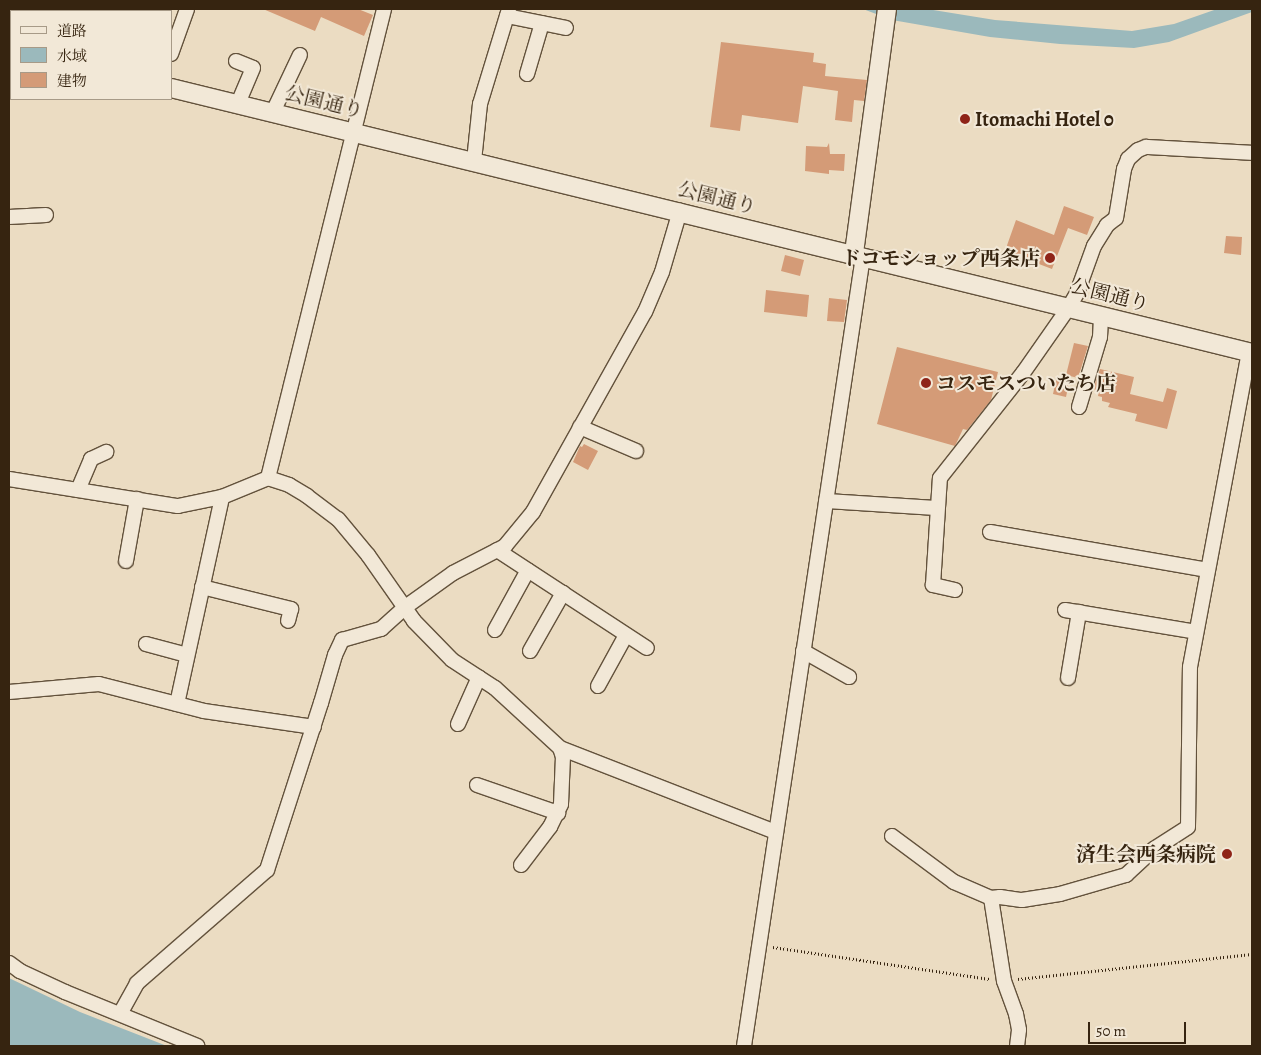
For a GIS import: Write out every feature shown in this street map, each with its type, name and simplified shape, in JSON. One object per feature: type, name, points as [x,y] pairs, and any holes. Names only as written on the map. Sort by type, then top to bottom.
[{"type":"street","points":[[172,51],[188,9]]},
{"type":"street","points":[[268,478],[384,9]]},
{"type":"street","points":[[474,161],[480,104],[508,12],[542,23],[566,28]]},
{"type":"street","points":[[744,1046],[826,501],[858,254],[886,14]]},
{"type":"street","points":[[527,74],[542,23]]},
{"type":"street","points":[[273,112],[300,55]]},
{"type":"street","points":[[236,61],[253,68],[238,104]]},
{"type":"street","name":"公園通り","points":[[172,88],[858,254],[1251,353]]},
{"type":"street","points":[[955,590],[933,585],[938,487],[946,468],[1023,373],[1069,307],[1077,293],[1094,246],[1108,224],[1116,218],[1124,169],[1128,159],[1138,150],[1146,147],[1252,153]]},
{"type":"street","points":[[120,1014],[137,984],[267,870],[314,727],[334,655],[342,640],[381,628],[404,608],[453,573],[505,546],[533,512],[645,312],[662,272],[680,211]]},
{"type":"street","points":[[9,217],[46,215]]},
{"type":"street","points":[[1079,407],[1100,338],[1101,315]]},
{"type":"street","points":[[892,836],[954,882],[991,898],[1000,897],[1022,900],[1042,898],[1126,875],[1154,849],[1188,827],[1190,667],[1226,468],[1239,418],[1251,353]]},
{"type":"street","points":[[580,427],[636,451]]},
{"type":"street","points":[[78,490],[91,459],[106,452]]},
{"type":"street","points":[[9,479],[178,506],[222,497],[268,478],[289,485],[338,519],[368,554],[404,608],[452,660],[510,700],[560,748],[776,832]]},
{"type":"street","points":[[176,704],[222,497]]},
{"type":"street","points":[[126,561],[138,500]]},
{"type":"street","points":[[826,501],[937,508]]},
{"type":"street","points":[[990,532],[1208,570]]},
{"type":"street","points":[[498,550],[647,648]]},
{"type":"street","points":[[495,630],[528,570]]},
{"type":"street","points":[[202,587],[291,609],[288,621]]},
{"type":"street","points":[[530,650],[564,593]]},
{"type":"street","points":[[1068,678],[1072,611],[1196,632]]},
{"type":"street","points":[[598,686],[626,634]]},
{"type":"street","points":[[146,644],[188,655]]},
{"type":"street","points":[[804,651],[849,677]]},
{"type":"street","points":[[458,724],[479,677]]},
{"type":"street","points":[[9,692],[99,684],[204,711],[314,727]]},
{"type":"street","points":[[521,865],[558,813],[563,793],[563,757],[560,748]]},
{"type":"street","points":[[477,785],[558,813]]},
{"type":"street","points":[[991,898],[1004,969],[1004,981],[1016,1014],[1019,1030],[1017,1046]]},
{"type":"street","points":[[9,963],[20,971],[65,992],[197,1046]]},
{"type":"water","points":[[863,9],[927,9],[995,20],[1132,31],[1174,24],[1217,9],[1252,9],[1252,12],[1169,42],[1134,48],[1060,44],[990,37],[892,20]]},
{"type":"water","points":[[9,978],[80,1012],[167,1046],[9,1046]]},
{"type":"building","points":[[263,9],[358,9],[373,15],[364,36],[321,17],[315,31]]},
{"type":"building","points":[[721,42],[814,53],[813,62],[826,64],[825,76],[867,80],[864,101],[854,100],[852,122],[835,120],[838,91],[803,86],[798,123],[742,115],[740,131],[710,127]]},
{"type":"building","points":[[829,143],[830,154],[845,154],[844,171],[829,170],[829,174],[805,171],[806,146],[827,147]]},
{"type":"building","points":[[1064,206],[1094,217],[1087,235],[1068,228],[1052,269],[1005,251],[1016,220],[1054,235]]},
{"type":"building","points":[[1226,236],[1242,237],[1241,255],[1224,253]]},
{"type":"building","points":[[785,255],[804,260],[800,276],[781,271]]},
{"type":"building","points":[[766,290],[809,295],[807,317],[764,312]]},
{"type":"building","points":[[829,298],[847,300],[844,322],[827,321]]},
{"type":"building","points":[[1074,343],[1088,346],[1078,378],[1066,375]]},
{"type":"building","points":[[897,347],[998,372],[991,400],[967,430],[963,429],[955,446],[877,424]]},
{"type":"building","points":[[1100,369],[1134,377],[1130,394],[1163,402],[1167,388],[1177,391],[1167,429],[1135,421],[1137,414],[1108,407],[1110,403],[1102,401],[1102,397],[1098,396],[1099,391],[1093,389]]},
{"type":"building","points":[[1056,380],[1069,383],[1066,397],[1053,394]]},
{"type":"building","points":[[584,444],[598,451],[588,470],[573,462],[580,446],[582,447]]},
{"type":"place","name":"Itomachi Hotel 0","points":[[965,119]]},
{"type":"place","name":"ドコモショップ西条店","points":[[1050,258]]},
{"type":"place","name":"コスモスついたち店","points":[[926,383]]},
{"type":"place","name":"済生会西条病院","points":[[1227,854]]}]
